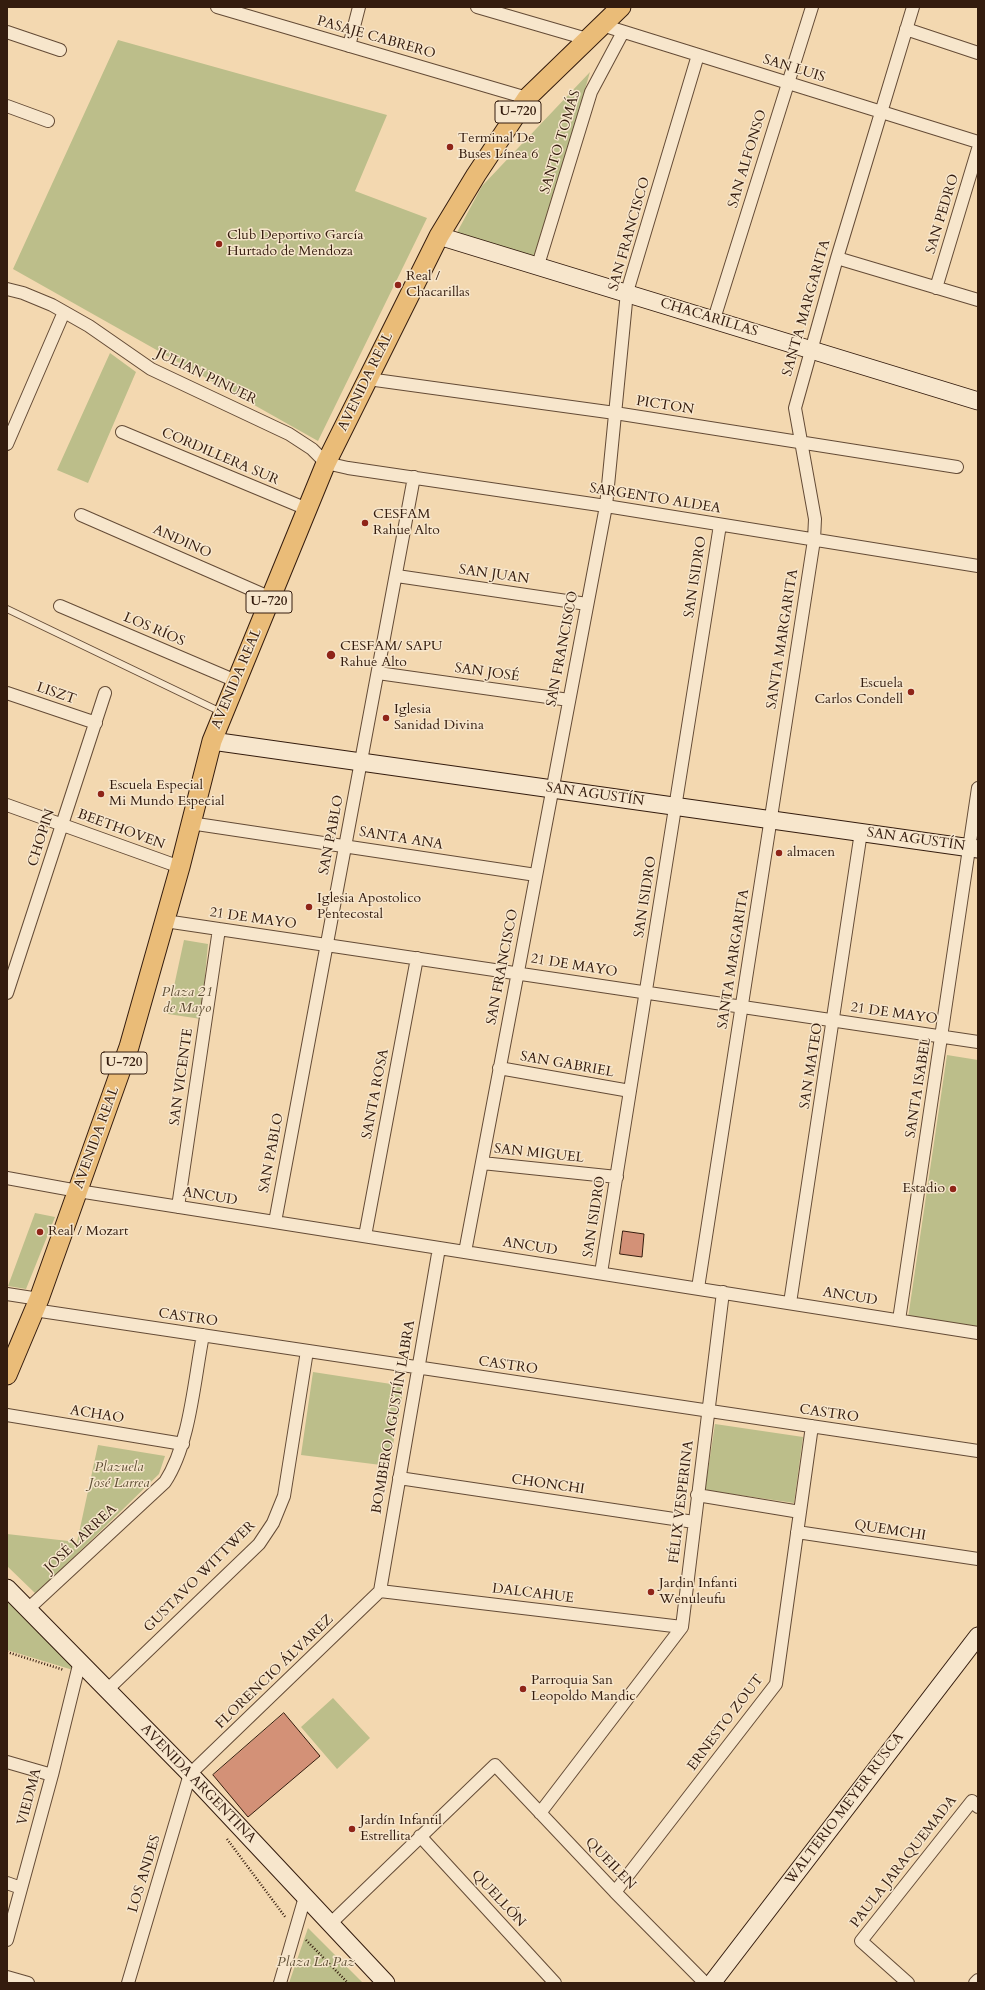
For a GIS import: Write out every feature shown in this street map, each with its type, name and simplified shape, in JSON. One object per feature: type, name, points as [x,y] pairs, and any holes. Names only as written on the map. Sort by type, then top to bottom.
[{"type":"main road","name":"AVENIDA REAL","points":[[7,1375],[37,1304],[129,1047],[180,867],[212,741],[222,713],[326,463],[439,236],[476,175],[528,98],[586,39],[602,26],[621,7]]},
{"type":"street","name":"PASAJE CABRERO","points":[[217,7],[528,98]]},
{"type":"street","points":[[349,46],[359,7]]},
{"type":"street","points":[[477,7],[586,39]]},
{"type":"street","name":"SAN ALFONSO","points":[[714,320],[812,7]]},
{"type":"street","name":"SANTA MARGARITA","points":[[698,1288],[814,540],[815,519],[795,408],[837,258],[913,7]]},
{"type":"street","name":"SAN LUIS","points":[[602,26],[978,142]]},
{"type":"street","points":[[906,29],[978,53]]},
{"type":"street","points":[[7,32],[60,50]]},
{"type":"street","name":"SANTO TOMÁS","points":[[538,266],[591,92],[623,32]]},
{"type":"street","name":"SAN FRANCISCO","points":[[465,1252],[606,506],[627,292],[698,55]]},
{"type":"street","points":[[7,106],[48,121]]},
{"type":"street","name":"SAN PEDRO","points":[[936,288],[978,149]]},
{"type":"street","name":"CHACARILLAS","points":[[439,236],[627,292],[978,401]]},
{"type":"street","points":[[837,258],[978,300]]},
{"type":"street","name":"JULIAN PINUER","points":[[7,289],[40,299],[64,312],[120,347],[151,369],[289,434],[312,449],[326,463]]},
{"type":"street","points":[[7,444],[64,312]]},
{"type":"street","name":"PICTON","points":[[368,379],[615,413],[957,467]]},
{"type":"street","name":"CORDILLERA SUR","points":[[122,432],[307,509]]},
{"type":"street","name":"SARGENTO ALDEA","points":[[326,463],[348,468],[606,506],[978,566]]},
{"type":"street","name":"SAN PABLO","points":[[275,1222],[344,846],[397,576],[414,477]]},
{"type":"street","name":"ANDINO","points":[[81,515],[271,598]]},
{"type":"street","name":"SAN ISIDRO","points":[[602,1273],[720,525]]},
{"type":"street","name":"SAN JUAN","points":[[397,576],[587,604]]},
{"type":"street","name":"LOS RÍOS","points":[[60,606],[236,681]]},
{"type":"street","name":"SAN JOSÉ","points":[[378,673],[569,700]]},
{"type":"street","name":"LISZT","points":[[7,693],[96,723]]},
{"type":"street","name":"CHOPIN","points":[[7,993],[105,693]]},
{"type":"street","name":"SAN AGUSTÍN","points":[[212,741],[974,848]]},
{"type":"street","name":"SANTA ISABEL","points":[[899,1320],[942,1036],[974,848],[978,788]]},
{"type":"street","name":"BEETHOVEN","points":[[7,805],[180,867]]},
{"type":"street","name":"SANTA ANA","points":[[190,823],[536,875]]},
{"type":"street","name":"SAN MATEO","points":[[790,1303],[834,1021],[861,832]]},
{"type":"street","name":"21 DE MAYO","points":[[165,921],[978,1042]]},
{"type":"street","name":"SAN VICENTE","points":[[178,1207],[219,929]]},
{"type":"street","name":"SANTA ROSA","points":[[365,1236],[417,958]]},
{"type":"street","name":"SAN GABRIEL","points":[[499,1068],[630,1091]]},
{"type":"street","name":"SAN MIGUEL","points":[[482,1163],[617,1177]]},
{"type":"street","name":"ANCUD","points":[[7,1178],[178,1207],[978,1332]]},
{"type":"street","name":"BOMBERO AGUSTÍN LABRA","points":[[380,1591],[438,1248]]},
{"type":"street","name":"FÉLIX VESPERINA","points":[[682,1627],[722,1292]]},
{"type":"street","name":"CASTRO","points":[[7,1294],[37,1304],[203,1335],[978,1451]]},
{"type":"street","name":"JOSÉ LARREA","points":[[28,1609],[165,1482],[175,1465],[183,1444],[203,1335]]},
{"type":"street","name":"GUSTAVO WITTWER","points":[[107,1690],[259,1544],[273,1523],[284,1496],[307,1351]]},
{"type":"street","name":"ACHAO","points":[[7,1415],[183,1444]]},
{"type":"street","name":"ERNESTO ZOUT","points":[[615,1892],[776,1684],[812,1426]]},
{"type":"street","name":"CHONCHI","points":[[399,1478],[694,1522]]},
{"type":"street","points":[[697,1495],[800,1512]]},
{"type":"street","name":"QUEMCHI","points":[[797,1532],[978,1559]]},
{"type":"street","name":"AVENIDA ARGENTINA","points":[[7,1588],[190,1774],[386,1983]]},
{"type":"street","name":"DALCAHUE","points":[[380,1591],[682,1627]]},
{"type":"street","name":"FLORENCIO ÁLVAREZ","points":[[190,1774],[380,1591]]},
{"type":"street","points":[[540,1812],[682,1627]]},
{"type":"street","name":"WALTERIO MEYER RUSCA","points":[[713,1982],[978,1636]]},
{"type":"street","name":"VIEDMA","points":[[7,1940],[52,1776],[80,1661]]},
{"type":"street","points":[[7,1762],[52,1776]]},
{"type":"street","name":"QUEILEN","points":[[420,1836],[495,1765],[615,1892],[713,1982]]},
{"type":"street","name":"LOS ANDES","points":[[128,1983],[190,1774]]},
{"type":"street","name":"PAULA JARAQUEMADA","points":[[908,1983],[861,1941],[975,1804]]},
{"type":"street","points":[[330,1924],[420,1836]]},
{"type":"street","name":"QUELLÓN","points":[[420,1836],[555,1983]]},
{"type":"street","points":[[7,1884],[21,1888]]},
{"type":"street","points":[[280,1983],[305,1897]]},
{"type":"street","points":[[7,1977],[28,1983]]},
{"type":"lane","points":[[7,609],[222,713]]},
{"type":"path","points":[[7,1652],[58,1668]]},
{"type":"path","points":[[226,1838],[287,1919]]},
{"type":"path","points":[[304,1938],[348,1983]]},
{"type":"green space","name":"Club Deportivo García Hurtado de Mendoza","points":[[118,40],[387,115],[355,191],[427,218],[318,441],[13,269]]},
{"type":"green space","points":[[590,72],[535,263],[454,238],[482,186]]},
{"type":"green space","points":[[110,353],[136,372],[88,483],[57,470]]},
{"type":"green space","name":"Plaza 21 de Mayo","points":[[184,940],[208,944],[201,1019],[168,1014]]},
{"type":"green space","name":"Estadio","points":[[947,1055],[978,1060],[978,1328],[908,1318]]},
{"type":"green space","points":[[35,1213],[55,1217],[26,1289],[8,1286]]},
{"type":"green space","points":[[313,1372],[404,1386],[389,1466],[301,1455]]},
{"type":"green space","points":[[715,1424],[803,1437],[794,1503],[705,1490]]},
{"type":"green space","name":"Plazuela José Larrea","points":[[98,1445],[165,1456],[159,1474],[36,1594],[7,1566],[7,1534],[77,1542]]},
{"type":"green space","points":[[7,1598],[74,1667],[73,1670],[7,1650]]},
{"type":"green space","points":[[333,1698],[370,1738],[337,1769],[301,1727]]},
{"type":"green space","name":"Plaza La Paz","points":[[308,1928],[363,1983],[289,1983]]},
{"type":"building","points":[[623,1231],[644,1234],[642,1257],[620,1254]]},
{"type":"building","points":[[284,1713],[320,1756],[248,1817],[213,1775]]},
{"type":"place","name":"Terminal De Buses Línea 6","points":[[450,147]]},
{"type":"place","name":"Club Deportivo García Hurtado de Mendoza","points":[[219,244]]},
{"type":"place","name":"Real / Chacarillas","points":[[398,285]]},
{"type":"place","name":"CESFAM Rahue Alto","points":[[365,523]]},
{"type":"place","name":"CESFAM/ SAPU Rahue Alto","points":[[331,655]]},
{"type":"place","name":"Escuela Carlos Condell","points":[[911,692]]},
{"type":"place","name":"Iglesia Sanidad Divina","points":[[386,718]]},
{"type":"place","name":"Escuela Especial Mi Mundo Especial","points":[[101,794]]},
{"type":"place","name":"almacen","points":[[779,853]]},
{"type":"place","name":"Iglesia Apostolico Pentecostal","points":[[309,907]]},
{"type":"place","name":"Estadio","points":[[953,1189]]},
{"type":"place","name":"Real / Mozart","points":[[40,1232]]},
{"type":"place","name":"Jardin Infanti Wenuleufu","points":[[651,1592]]},
{"type":"place","name":"Parroquia San Leopoldo Mandic","points":[[523,1689]]},
{"type":"place","name":"Jardín Infantil Estrellita","points":[[352,1829]]}]
